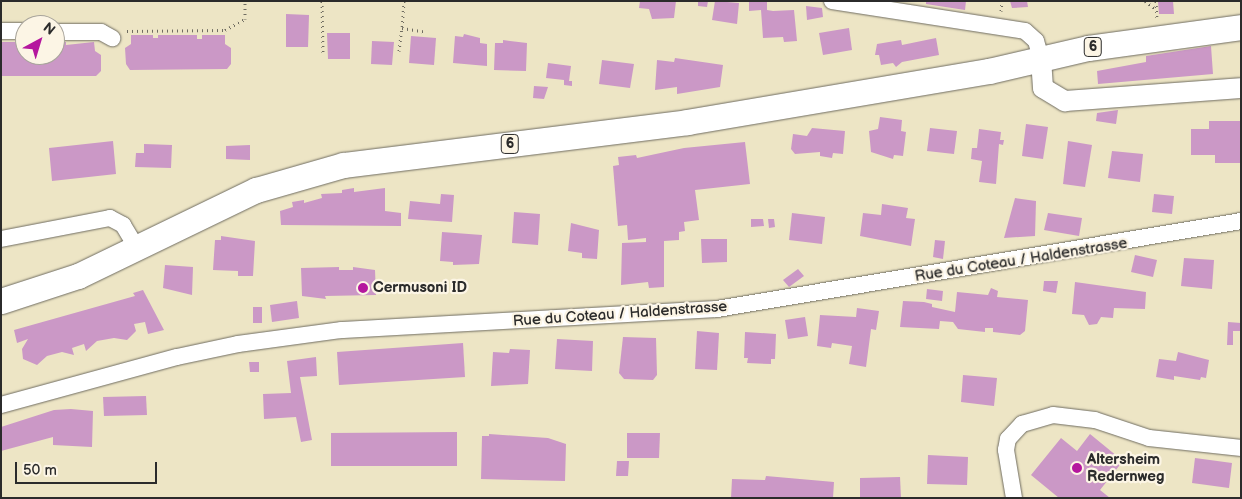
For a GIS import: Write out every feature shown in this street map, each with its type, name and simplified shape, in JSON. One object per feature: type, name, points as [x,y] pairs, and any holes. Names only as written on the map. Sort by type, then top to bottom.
[{"type":"main road","name":"6","points":[[1,301],[57,285],[256,190],[343,166],[687,122],[989,71],[1088,48],[1241,27]]},
{"type":"street","points":[[832,1],[1025,31],[1036,41],[1041,59],[1043,88],[1065,101],[1241,88]]},
{"type":"street","points":[[1,31],[15,31]]},
{"type":"street","points":[[65,32],[101,32],[112,38]]},
{"type":"street","points":[[1,239],[110,218],[123,225],[137,248]]},
{"type":"street","name":"Rue du Coteau / Haldenstrasse","points":[[1,405],[177,357],[238,344],[342,330],[717,309],[1241,221]]},
{"type":"street","points":[[1014,498],[1006,450],[1008,439],[1022,424],[1053,415],[1095,420],[1149,438],[1241,448]]},
{"type":"path","points":[[112,38],[131,30],[225,30],[245,19],[245,1]]},
{"type":"path","points":[[322,1],[322,54]]},
{"type":"path","points":[[399,50],[404,1]]},
{"type":"path","points":[[1145,1],[1156,9]]},
{"type":"path","points":[[1156,1],[1158,27]]},
{"type":"path","points":[[402,28],[426,32]]},
{"type":"building","points":[[640,1],[676,1],[674,18],[652,19],[649,9],[639,8]]},
{"type":"building","points":[[698,1],[708,1],[707,7],[698,6]]},
{"type":"building","points":[[715,1],[739,3],[737,24],[712,20]]},
{"type":"building","points":[[749,1],[767,1],[767,10],[794,10],[797,41],[784,42],[783,37],[763,38],[761,10],[749,11]]},
{"type":"building","points":[[926,1],[966,1],[965,10],[926,4]]},
{"type":"building","points":[[1010,1],[1027,1],[1028,7],[1012,8]]},
{"type":"building","points":[[1158,1],[1173,1],[1174,14],[1159,14]]},
{"type":"building","points":[[806,6],[822,8],[823,17],[807,20]]},
{"type":"building","points":[[286,14],[309,15],[308,47],[286,47]]},
{"type":"building","points":[[849,28],[852,50],[823,55],[819,33]]},
{"type":"building","points":[[327,33],[350,33],[350,59],[328,59]]},
{"type":"building","points":[[464,34],[480,38],[480,43],[487,44],[487,66],[453,63],[455,36],[463,37]]},
{"type":"building","points":[[131,35],[153,35],[153,38],[158,38],[158,35],[197,35],[197,39],[202,39],[202,35],[225,35],[225,44],[231,48],[231,64],[227,69],[130,70],[126,64],[125,48],[131,44]]},
{"type":"building","points":[[411,36],[436,38],[434,65],[409,63]]},
{"type":"building","points":[[936,38],[939,55],[902,62],[896,67],[893,63],[881,65],[879,55],[875,55],[877,44],[901,40],[902,45]]},
{"type":"building","points":[[503,40],[527,43],[526,71],[494,70],[495,43],[503,43]]},
{"type":"building","points":[[372,41],[394,42],[392,65],[371,64]]},
{"type":"building","points":[[2,42],[15,42],[15,65],[65,65],[65,42],[66,45],[94,42],[95,51],[101,55],[101,71],[96,76],[1,76]]},
{"type":"building","points":[[1211,46],[1213,74],[1098,84],[1097,71],[1146,62],[1146,56]]},
{"type":"building","points":[[675,58],[723,65],[720,87],[677,94],[677,87],[655,90],[657,60],[674,62]]},
{"type":"building","points":[[602,60],[634,64],[630,88],[599,84]]},
{"type":"building","points":[[548,63],[571,66],[569,81],[572,81],[572,86],[564,85],[564,80],[546,78]]},
{"type":"building","points":[[534,86],[548,87],[544,99],[533,98]]},
{"type":"building","points":[[1118,110],[1116,124],[1096,121],[1097,113]]},
{"type":"building","points":[[880,117],[902,120],[901,131],[906,132],[903,156],[894,155],[893,159],[871,152],[869,131],[878,129]]},
{"type":"building","points":[[1209,121],[1240,121],[1240,163],[1215,163],[1215,155],[1191,155],[1191,129],[1209,129]]},
{"type":"building","points":[[1026,124],[1048,127],[1043,159],[1022,156]]},
{"type":"building","points":[[812,128],[845,131],[843,154],[833,153],[832,158],[820,156],[820,152],[795,154],[791,149],[793,134],[807,136]]},
{"type":"building","points":[[930,128],[957,131],[954,154],[927,151]]},
{"type":"building","points":[[979,129],[1001,132],[1000,140],[1004,140],[1003,145],[999,144],[996,184],[979,182],[982,161],[971,159],[972,148],[977,148]]},
{"type":"building","points":[[113,141],[116,174],[52,181],[49,148]]},
{"type":"building","points":[[1068,141],[1092,145],[1085,187],[1063,184]]},
{"type":"building","points":[[745,142],[750,184],[695,190],[699,220],[684,222],[685,231],[679,232],[679,240],[664,241],[664,287],[649,288],[648,282],[621,285],[622,243],[646,242],[646,238],[628,240],[627,225],[618,226],[613,166],[619,165],[618,157],[636,155],[637,158],[684,148]]},
{"type":"building","points":[[144,144],[172,145],[171,168],[135,167],[136,153],[144,153]]},
{"type":"building","points":[[250,145],[250,160],[226,159],[226,146]]},
{"type":"building","points":[[1112,151],[1143,154],[1140,182],[1108,178]]},
{"type":"building","points":[[354,188],[354,192],[385,188],[385,211],[401,213],[401,226],[281,225],[280,211],[293,207],[292,202],[304,200],[304,203],[322,198],[321,194],[342,193],[342,190]]},
{"type":"building","points":[[441,194],[454,195],[452,222],[408,219],[410,201],[440,204]]},
{"type":"building","points":[[1154,194],[1174,196],[1172,214],[1152,212]]},
{"type":"building","points":[[1015,198],[1036,201],[1035,236],[1004,238]]},
{"type":"building","points":[[882,204],[908,208],[906,218],[915,219],[911,246],[860,236],[863,213],[881,215]]},
{"type":"building","points":[[514,212],[540,214],[538,245],[512,243]]},
{"type":"building","points":[[792,213],[825,217],[822,244],[789,240]]},
{"type":"building","points":[[1048,213],[1082,218],[1079,236],[1044,230]]},
{"type":"building","points":[[751,219],[763,219],[764,226],[751,227]]},
{"type":"building","points":[[768,219],[774,219],[775,227],[769,228]]},
{"type":"building","points":[[571,223],[599,230],[597,259],[582,258],[582,253],[568,251]]},
{"type":"building","points":[[442,232],[482,235],[479,264],[453,265],[453,262],[440,261]]},
{"type":"building","points":[[221,236],[255,241],[253,276],[238,276],[238,271],[213,270],[215,240],[221,240]]},
{"type":"building","points":[[701,239],[727,239],[727,262],[702,263]]},
{"type":"building","points":[[935,240],[945,241],[943,259],[933,257]]},
{"type":"building","points":[[1135,255],[1157,260],[1153,277],[1131,272]]},
{"type":"building","points":[[1184,258],[1214,260],[1212,289],[1181,286]]},
{"type":"building","points":[[165,265],[193,267],[192,295],[163,288]]},
{"type":"building","points":[[339,267],[339,270],[353,270],[353,267],[375,270],[376,295],[325,296],[326,299],[302,296],[301,268]]},
{"type":"building","points":[[798,269],[804,276],[789,287],[783,280]]},
{"type":"building","points":[[1044,281],[1058,281],[1056,293],[1043,291]]},
{"type":"building","points":[[1075,282],[1146,292],[1145,309],[1114,308],[1113,318],[1101,317],[1097,324],[1089,325],[1084,315],[1072,314]]},
{"type":"building","points":[[991,288],[998,291],[997,297],[1028,300],[1025,331],[1020,335],[993,332],[993,328],[985,328],[985,332],[958,329],[953,322],[940,321],[939,329],[900,327],[903,301],[924,302],[932,304],[932,307],[955,312],[957,292],[988,295]]},
{"type":"building","points":[[927,289],[943,291],[942,301],[926,299]]},
{"type":"building","points":[[143,290],[164,330],[148,334],[145,322],[134,324],[136,331],[127,340],[114,338],[97,341],[86,351],[84,344],[72,348],[74,355],[62,352],[47,356],[37,365],[23,359],[22,349],[28,339],[17,343],[14,330],[135,296],[133,293]]},
{"type":"building","points":[[297,301],[299,318],[272,322],[270,305]]},
{"type":"building","points":[[253,307],[262,307],[262,323],[253,323]]},
{"type":"building","points":[[857,308],[879,311],[876,330],[871,329],[866,367],[849,364],[852,346],[832,343],[831,348],[817,346],[820,315],[856,317]]},
{"type":"building","points":[[805,317],[808,336],[788,339],[785,320]]},
{"type":"building","points":[[1228,322],[1241,323],[1241,331],[1233,331],[1233,345],[1227,345]]},
{"type":"building","points":[[697,331],[719,333],[717,370],[695,369]]},
{"type":"building","points":[[745,332],[776,334],[775,359],[771,359],[771,364],[747,363],[748,358],[744,358]]},
{"type":"building","points":[[623,337],[656,338],[657,375],[653,380],[624,379],[619,373]]},
{"type":"building","points":[[557,339],[593,341],[592,371],[555,369]]},
{"type":"building","points":[[463,343],[465,377],[339,385],[337,352]]},
{"type":"building","points":[[510,349],[530,350],[528,384],[491,386],[493,352],[509,353]]},
{"type":"building","points":[[1178,352],[1209,360],[1206,378],[1201,377],[1200,380],[1174,376],[1174,380],[1156,377],[1159,359],[1176,361]]},
{"type":"building","points":[[316,357],[317,376],[300,377],[312,440],[301,442],[296,417],[264,419],[263,394],[291,393],[287,361]]},
{"type":"building","points":[[249,362],[259,362],[259,372],[250,372]]},
{"type":"building","points":[[963,375],[997,378],[994,406],[961,402]]},
{"type":"building","points":[[146,396],[147,415],[104,416],[103,397]]},
{"type":"building","points":[[54,410],[93,411],[92,447],[53,445],[53,437],[1,451],[1,427]]},
{"type":"building","points":[[457,432],[457,466],[331,466],[331,433]]},
{"type":"building","points":[[627,433],[660,433],[659,458],[627,458]]},
{"type":"building","points":[[489,434],[548,438],[566,444],[565,481],[481,479],[482,436],[489,436]]},
{"type":"building","name":"Altersheim Redernweg","points":[[1090,434],[1123,461],[1100,490],[1110,498],[1059,498],[1031,475],[1061,438],[1077,451]]},
{"type":"building","points":[[928,455],[968,457],[967,485],[927,484]]},
{"type":"building","points":[[1195,458],[1232,463],[1229,488],[1192,483]]},
{"type":"building","points":[[617,461],[629,461],[628,476],[616,476]]},
{"type":"building","points":[[766,476],[834,482],[833,498],[731,498],[732,479],[765,480]]},
{"type":"building","points":[[900,477],[901,498],[860,498],[860,478]]},
{"type":"place","name":"Cermusoni ID","points":[[363,288]]},
{"type":"place","name":"Altersheim Redernweg","points":[[1077,468]]}]
